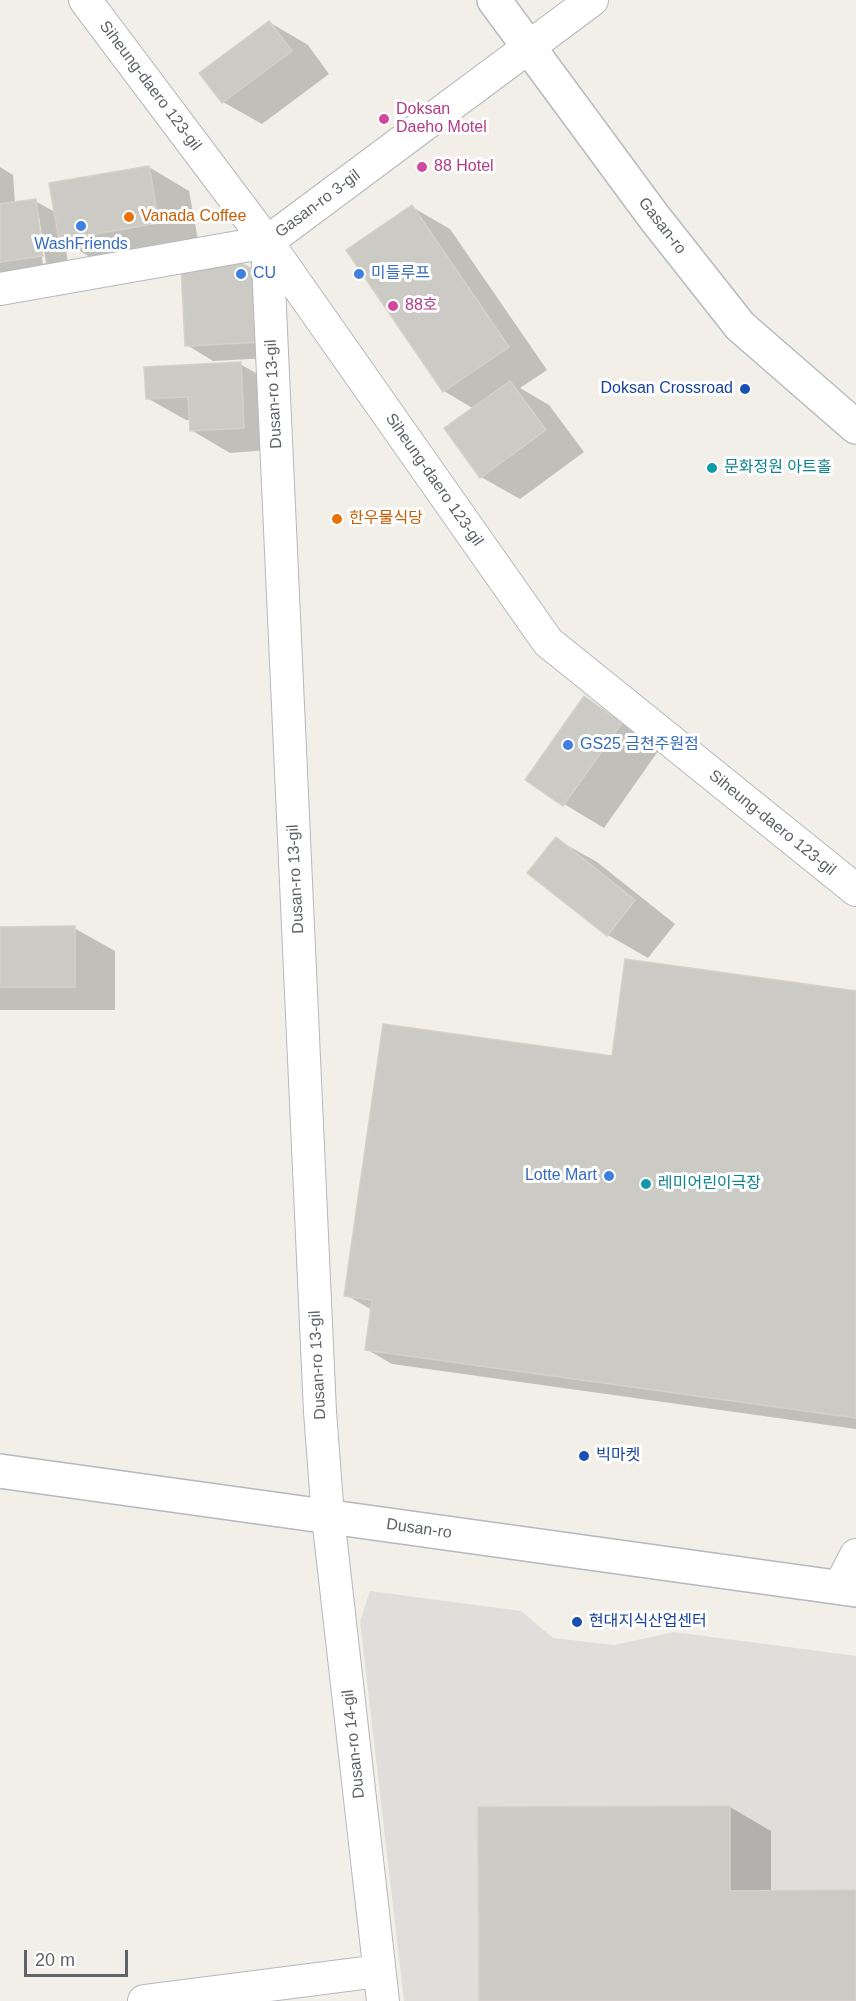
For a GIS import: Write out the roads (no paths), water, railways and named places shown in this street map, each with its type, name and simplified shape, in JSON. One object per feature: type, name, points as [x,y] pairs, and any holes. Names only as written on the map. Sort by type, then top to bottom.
[{"type":"street","name":"Siheung-daero 123-gil","points":[[85,0],[267,242],[548,642],[856,890]]},
{"type":"street","name":"Gasan-ro","points":[[494,0],[654,217],[740,326],[856,427]]},
{"type":"street","name":"Gasan-ro 3-gil","points":[[0,289],[267,242],[592,0]]},
{"type":"street","name":"Dusan-ro 13-gil","points":[[267,242],[320,1400],[328,1517]]},
{"type":"street","name":"Dusan-ro","points":[[0,1471],[847,1589],[856,1555]]},
{"type":"street","name":"Dusan-ro 14-gil","points":[[144,2001],[381,1986],[328,1517]]},
{"type":"place","name":"Doksan Daeho Motel","points":[[384,119]]},
{"type":"place","name":"88 Hotel","points":[[422,167]]},
{"type":"place","name":"Vanada Coffee","points":[[129,217]]},
{"type":"place","name":"WashFriends","points":[[81,226]]},
{"type":"place","name":"CU","points":[[241,274]]},
{"type":"place","name":"미들루프","points":[[359,274]]},
{"type":"place","name":"88호","points":[[393,306]]},
{"type":"place","name":"Doksan Crossroad","points":[[745,389]]},
{"type":"place","name":"문화정원 아트홀","points":[[712,468]]},
{"type":"place","name":"한우물식당","points":[[337,519]]},
{"type":"place","name":"GS25 금천주원점","points":[[568,745]]},
{"type":"place","name":"Lotte Mart","points":[[609,1176]]},
{"type":"place","name":"레미어린이극장","points":[[646,1184]]},
{"type":"place","name":"빅마켓","points":[[584,1456]]},
{"type":"place","name":"현대지식산업센터","points":[[577,1622]]}]
